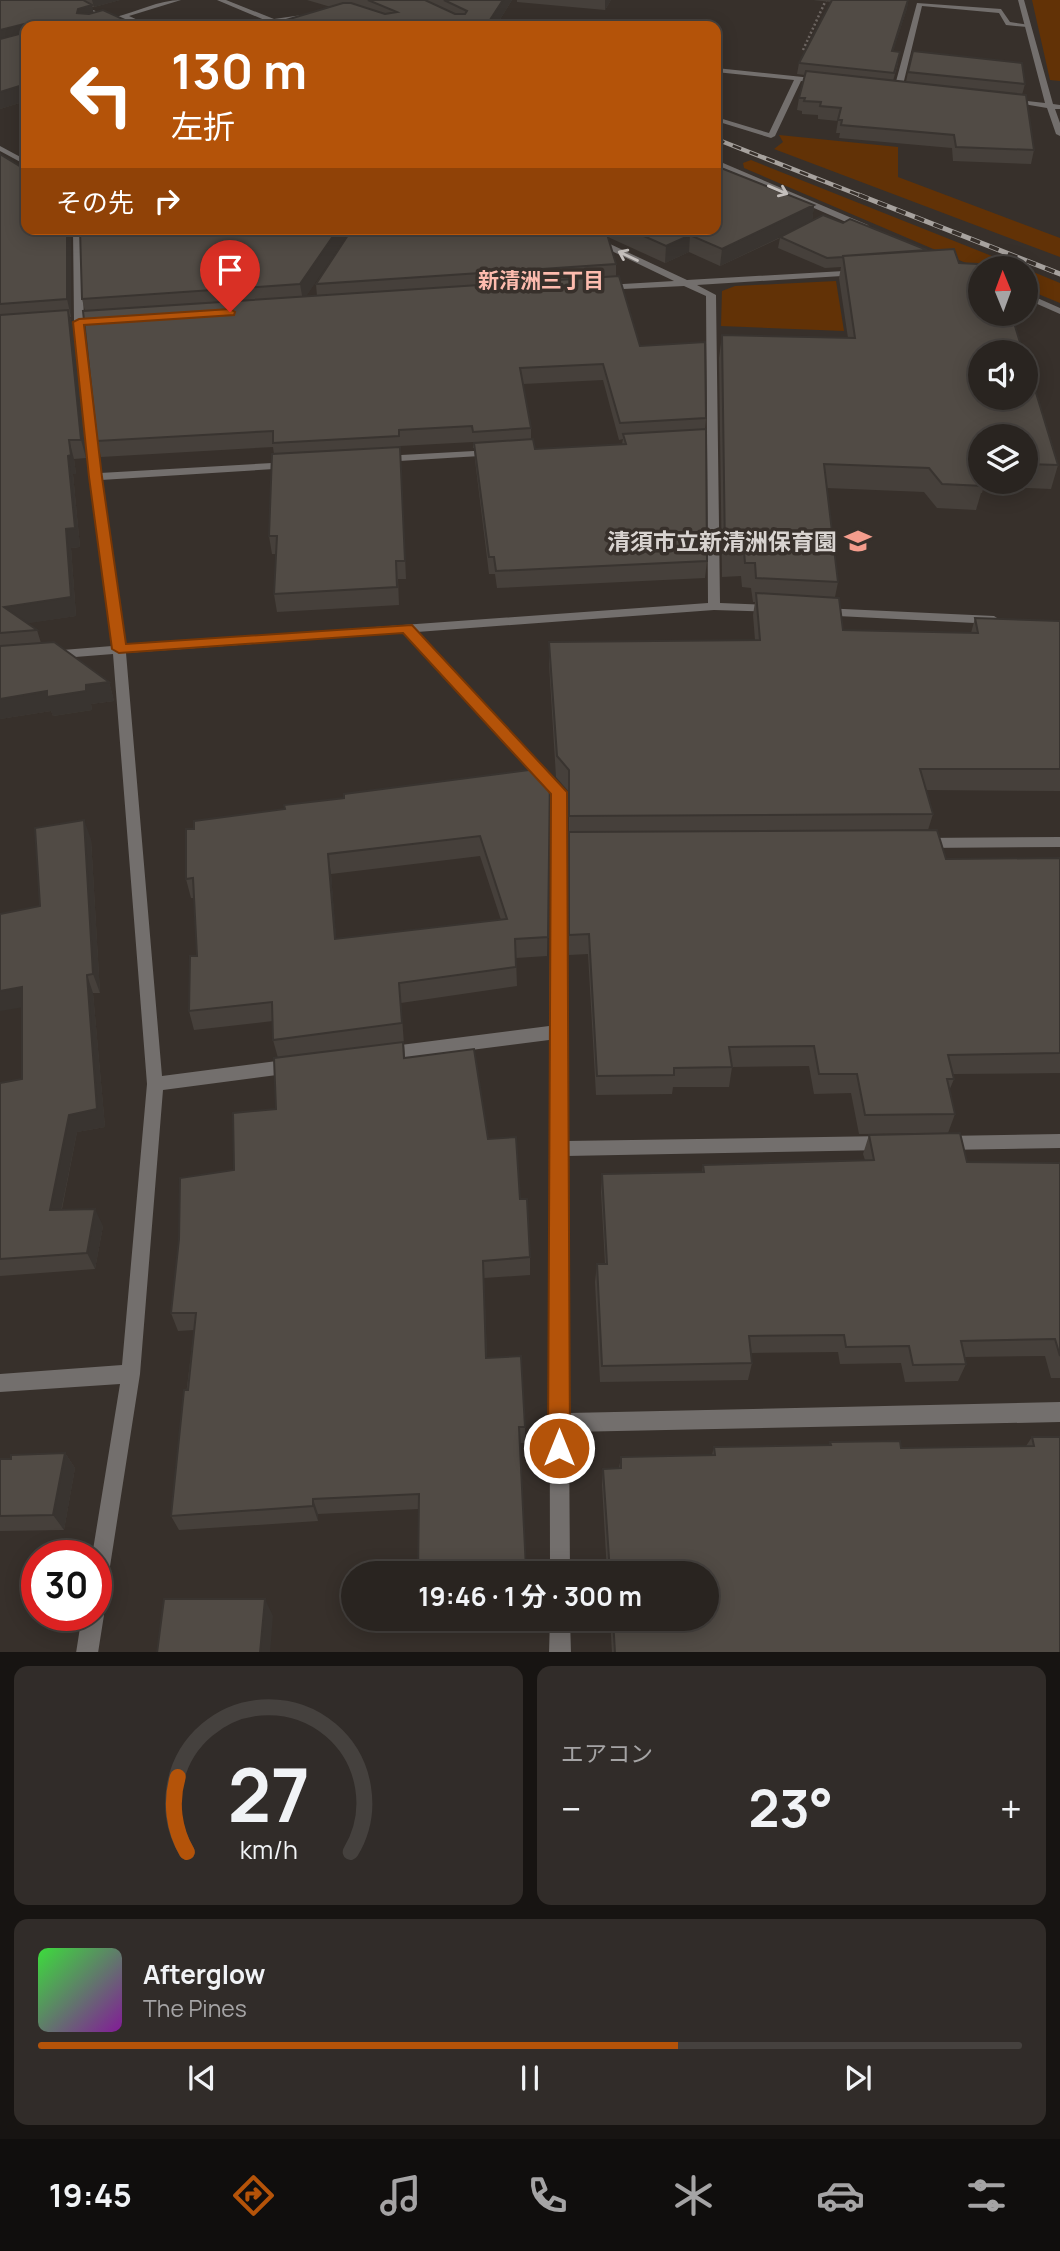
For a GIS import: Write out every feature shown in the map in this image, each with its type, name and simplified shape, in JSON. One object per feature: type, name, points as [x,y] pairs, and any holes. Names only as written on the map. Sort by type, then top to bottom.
[{"type":"street","points":[[66,0],[111,19],[130,18],[137,21]]},
{"type":"street","points":[[111,19],[178,0]]},
{"type":"street","points":[[220,0],[273,21],[321,14]]},
{"type":"street","points":[[1021,0],[1060,134]]},
{"type":"street","points":[[906,2],[1001,11],[1008,24],[1027,25]]},
{"type":"street","points":[[898,89],[919,4]]},
{"type":"street","points":[[721,70],[836,83]]},
{"type":"street","points":[[721,121],[771,136],[795,78]]},
{"type":"street","points":[[886,88],[912,91]]},
{"type":"street","points":[[995,100],[1060,107]]},
{"type":"street","points":[[0,148],[21,160]]},
{"type":"street","points":[[721,165],[877,232]]},
{"type":"street","points":[[77,235],[79,322],[95,477],[119,649],[155,1084],[131,1374],[104,1540]]},
{"type":"street","points":[[583,235],[711,295],[714,606]]},
{"type":"street","points":[[592,289],[875,271]]},
{"type":"street","points":[[1038,301],[1060,311]]},
{"type":"street","points":[[66,323],[92,321]]},
{"type":"street","points":[[674,442],[712,440]]},
{"type":"street","points":[[373,460],[507,452]]},
{"type":"street","points":[[95,477],[303,464]]},
{"type":"street","points":[[40,656],[714,606],[783,610]]},
{"type":"street","points":[[811,611],[1005,621]]},
{"type":"street","points":[[407,629],[559,792],[566,845],[557,1032],[560,1561]]},
{"type":"street","points":[[907,843],[1060,842]]},
{"type":"street","points":[[363,1057],[557,1032]]},
{"type":"street","points":[[155,1084],[307,1064]]},
{"type":"street","points":[[557,1149],[1060,1141]]},
{"type":"street","points":[[0,1383],[131,1374]]},
{"type":"street","points":[[559,1423],[1060,1412]]},
{"type":"street","points":[[87,1652],[90,1631]]},
{"type":"street","points":[[560,1631],[560,1652]]},
{"type":"path","points":[[795,78],[826,0]]},
{"type":"shaded area","points":[[1032,0],[1060,0],[1060,81],[1050,80]]},
{"type":"shaded area","points":[[779,135],[898,147],[898,177],[1060,238],[1060,257],[774,149],[783,142]]},
{"type":"shaded area","points":[[751,160],[992,256],[968,256],[968,264],[744,168],[743,163]]},
{"type":"shaded area","points":[[1038,274],[1060,283],[1060,303],[1038,294]]},
{"type":"shaded area","points":[[836,281],[844,331],[721,326],[722,291],[735,286]]},
{"type":"building","points":[[0,0],[83,0],[92,5],[78,9],[77,13],[89,14],[103,10],[127,21],[21,21],[21,25],[0,30]]},
{"type":"building","points":[[368,0],[425,0],[455,14],[465,14],[467,11],[444,0],[503,0],[489,21],[283,21],[343,3],[385,14],[397,12]]},
{"type":"building","points":[[832,0],[908,0],[892,51],[900,52],[894,73],[799,63]]},
{"type":"building","points":[[21,34],[21,86],[0,92],[0,39]]},
{"type":"building","points":[[913,51],[1022,63],[1025,84],[908,72]]},
{"type":"building","points":[[806,71],[1026,95],[1034,150],[956,147],[954,135],[841,125],[842,120],[838,120],[841,108],[820,106],[821,102],[799,98]]},
{"type":"building","points":[[0,154],[21,167],[21,235],[67,235],[67,299],[0,304]]},
{"type":"building","points":[[721,168],[814,205],[722,249],[690,235],[721,235]]},
{"type":"building","points":[[823,215],[843,223],[850,219],[927,250],[827,258],[780,237]]},
{"type":"building","points":[[80,235],[334,235],[300,284],[82,299]]},
{"type":"building","points":[[348,235],[607,235],[616,264],[316,284]]},
{"type":"building","points":[[641,235],[690,235],[666,246]]},
{"type":"building","points":[[954,249],[959,263],[968,263],[968,326],[1015,326],[1019,340],[968,340],[968,410],[1038,410],[1038,399],[1058,465],[1038,464],[1038,424],[968,424],[968,485],[942,484],[929,468],[824,464],[838,582],[756,578],[755,563],[745,563],[744,551],[725,553],[722,335],[855,338],[843,256]]},
{"type":"building","points":[[619,276],[640,346],[705,342],[706,418],[620,423],[603,364],[520,368],[531,428],[473,432],[472,426],[399,430],[399,436],[273,443],[273,431],[97,441],[83,311]]},
{"type":"building","points":[[68,310],[81,440],[69,440],[75,528],[66,529],[71,597],[4,607],[37,630],[0,633],[0,315]]},
{"type":"building","points":[[706,429],[707,561],[496,571],[494,557],[489,557],[474,443],[533,439],[535,449],[626,444],[623,434]]},
{"type":"building","points":[[400,447],[405,561],[396,561],[397,587],[274,594],[277,536],[269,536],[272,454]]},
{"type":"building","points":[[756,593],[839,598],[843,630],[978,633],[975,618],[1060,621],[1060,769],[920,769],[933,814],[569,816],[569,770],[557,756],[549,642],[760,640]]},
{"type":"building","points":[[54,642],[109,682],[86,685],[86,691],[47,697],[47,691],[0,699],[0,646]]},
{"type":"building","points":[[544,768],[550,774],[548,937],[515,939],[516,967],[399,983],[402,1023],[273,1040],[272,1002],[189,1011],[190,956],[197,956],[193,878],[186,879],[186,829],[194,829],[194,821],[285,809],[284,805],[344,798],[344,794]],"holes":[[[480,836],[507,919],[335,939],[328,854]]]},
{"type":"building","points":[[84,820],[93,974],[87,975],[97,1109],[69,1115],[50,1210],[95,1209],[87,1253],[0,1259],[0,1083],[22,1079],[22,987],[0,991],[0,914],[40,906],[35,828]]},
{"type":"building","points":[[937,830],[946,859],[1060,858],[1060,1053],[948,1055],[954,1079],[947,1079],[955,1114],[865,1115],[857,1074],[819,1074],[814,1046],[729,1047],[732,1067],[674,1068],[674,1075],[597,1076],[589,934],[569,935],[569,832]]},
{"type":"building","points":[[403,1042],[404,1058],[474,1049],[488,1139],[516,1137],[520,1199],[527,1199],[530,1257],[483,1261],[486,1358],[521,1356],[525,1427],[519,1427],[526,1561],[418,1561],[419,1494],[313,1499],[313,1506],[171,1516],[184,1390],[188,1390],[196,1313],[171,1313],[179,1239],[180,1178],[234,1170],[233,1113],[276,1109],[274,1058]]},
{"type":"building","points":[[960,1133],[967,1162],[1060,1163],[1060,1356],[1055,1339],[961,1341],[966,1364],[913,1365],[909,1346],[846,1347],[844,1335],[749,1336],[752,1363],[602,1366],[597,1264],[607,1264],[602,1174],[704,1172],[703,1165],[874,1160],[869,1135]]},
{"type":"building","points":[[1032,1437],[1060,1437],[1060,1652],[615,1652],[614,1631],[719,1631],[719,1561],[609,1561],[603,1469],[621,1468],[621,1457],[715,1455],[714,1447],[900,1441],[901,1448],[1034,1446]]},
{"type":"building","points":[[65,1453],[53,1515],[0,1516],[0,1459],[11,1459],[11,1455]]},
{"type":"building","points":[[164,1599],[265,1599],[260,1652],[157,1652]]},
{"type":"railway","points":[[721,141],[864,197]]},
{"type":"railway","points":[[859,195],[1060,274]]},
{"type":"place","name":"清須市立新清洲保育園","points":[[858,541]]},
{"type":"district","name":"新清洲三丁目","points":[[541,280]]},
{"type":"route","points":[[230,312],[79,322],[95,477],[119,649],[407,629],[559,792],[559,1448]]}]
